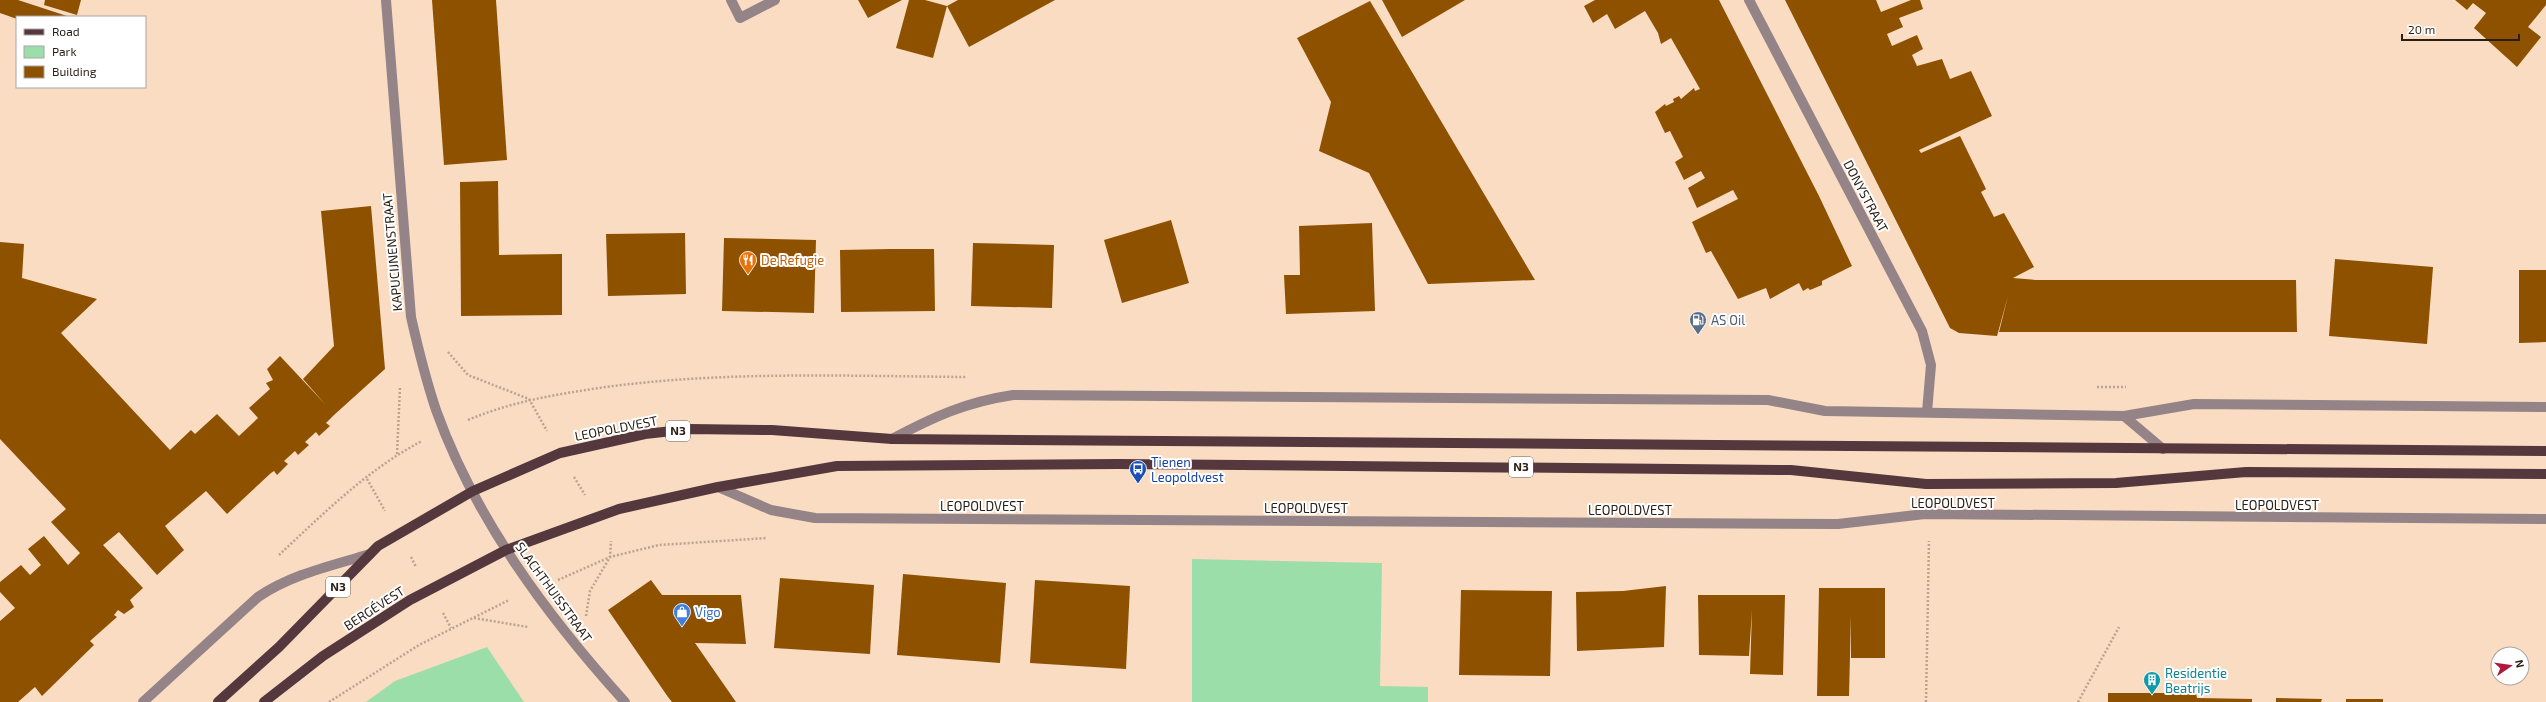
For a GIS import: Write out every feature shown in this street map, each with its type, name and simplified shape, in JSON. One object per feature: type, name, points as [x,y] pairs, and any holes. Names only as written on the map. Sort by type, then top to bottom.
[{"type":"main road","name":"LEOPOLDVEST","points":[[473,491],[560,453],[645,434],[690,429],[772,430],[892,439],[2546,451]]},
{"type":"main road","name":"LEOPOLDVEST","points":[[506,550],[597,516],[718,487],[845,466],[1118,464],[1791,470],[1926,484],[2116,484],[2246,472],[2546,474]]},
{"type":"main road","name":"N3","points":[[218,702],[279,647],[378,546],[473,491]]},
{"type":"main road","name":"BERGÉVEST","points":[[264,702],[323,656],[410,600],[506,550]]},
{"type":"street","name":"KAPUCIJNENSTRAAT","points":[[386,0],[411,317],[422,363],[436,410],[473,491]]},
{"type":"street","points":[[731,0],[740,18],[775,0]]},
{"type":"street","name":"DONYSTRAAT","points":[[1749,0],[1922,331],[1931,365],[1927,412]]},
{"type":"street","points":[[892,439],[960,406],[1013,396],[1768,400],[1825,411],[2124,416],[2194,404],[2546,407]]},
{"type":"street","points":[[2124,416],[2163,449]]},
{"type":"street","name":"LEOPOLDVEST","points":[[718,487],[770,510],[815,518],[1838,524],[1925,514],[2546,519]]},
{"type":"street","name":"SLACHTHUISSTRAAT","points":[[473,491],[506,550],[581,651],[625,702]]},
{"type":"street","points":[[143,702],[258,597],[277,584],[296,576],[370,554]]},
{"type":"path","points":[[444,346],[454,362],[468,375],[529,399],[611,540],[610,557],[590,591],[581,651]]},
{"type":"path","points":[[1926,702],[1930,535]]},
{"type":"path","points":[[473,618],[530,627]]},
{"type":"path","points":[[2078,702],[2119,627]]},
{"type":"path","points":[[329,702],[419,645],[452,628]]},
{"type":"green space","points":[[1192,559],[1382,563],[1380,686],[1428,687],[1428,702],[1192,702]]},
{"type":"green space","points":[[487,647],[524,702],[366,702],[395,681]]},
{"type":"building","points":[[0,0],[18,0],[67,16],[16,16],[16,19],[0,13]]},
{"type":"building","points":[[45,0],[81,0],[77,15],[44,5]]},
{"type":"building","points":[[432,0],[496,0],[507,160],[444,165]]},
{"type":"building","points":[[858,0],[902,0],[868,18]]},
{"type":"building","points":[[909,0],[925,0],[947,6],[933,58],[896,48]]},
{"type":"building","points":[[958,0],[1055,0],[969,47],[947,6]]},
{"type":"building","points":[[1382,0],[1465,0],[1402,37]]},
{"type":"building","points":[[1595,0],[1719,0],[1819,196],[1852,266],[1822,281],[1822,285],[1810,290],[1808,288],[1803,291],[1799,283],[1770,299],[1766,288],[1738,299],[1711,251],[1706,253],[1692,222],[1738,199],[1733,190],[1697,208],[1688,188],[1705,178],[1701,171],[1684,180],[1675,162],[1683,157],[1670,131],[1665,133],[1655,112],[1665,104],[1666,106],[1674,102],[1673,99],[1679,96],[1681,99],[1694,88],[1695,91],[1700,89],[1671,38],[1661,44],[1658,33],[1645,11],[1615,29],[1607,14],[1593,23],[1584,6]]},
{"type":"building","points":[[1785,0],[1876,0],[1881,12],[1911,0],[1920,0],[1923,9],[1899,18],[1903,27],[1887,34],[1892,46],[1917,35],[1923,49],[1912,55],[1917,66],[1942,59],[1950,79],[1971,71],[1992,116],[1919,150],[1921,153],[1960,136],[1986,189],[1981,192],[1994,217],[2004,213],[2034,267],[2013,278],[2036,280],[2296,280],[2297,332],[1999,332],[2008,296],[1997,336],[1959,333],[1950,328]]},
{"type":"building","points":[[2455,0],[2546,0],[2546,5],[2528,27],[2541,37],[2517,67],[2474,28],[2486,13],[2473,3],[2467,10]]},
{"type":"building","points":[[1370,1],[1535,280],[1428,284],[1369,173],[1319,151],[1331,102],[1297,38]]},
{"type":"building","points":[[498,181],[499,255],[562,254],[562,315],[461,316],[460,182]]},
{"type":"building","points":[[371,206],[385,369],[326,423],[330,426],[319,436],[316,432],[305,442],[309,445],[298,455],[295,451],[284,461],[288,464],[277,475],[274,471],[271,473],[227,514],[206,491],[165,526],[184,550],[157,575],[119,532],[103,545],[143,588],[130,600],[134,607],[124,614],[118,610],[114,615],[117,617],[90,641],[94,645],[42,696],[35,687],[18,702],[0,702],[0,621],[15,608],[0,592],[0,582],[21,565],[30,575],[41,565],[28,549],[44,536],[68,565],[80,553],[51,522],[66,509],[0,439],[0,242],[24,244],[22,278],[97,299],[61,333],[170,450],[191,430],[195,434],[217,414],[239,436],[258,418],[249,408],[270,389],[266,383],[273,380],[267,369],[280,356],[325,404],[303,379],[334,346],[321,211]]},
{"type":"building","points":[[1171,220],[1189,283],[1122,303],[1104,240]]},
{"type":"building","points":[[1372,223],[1375,311],[1286,314],[1284,275],[1300,275],[1299,226]]},
{"type":"building","points":[[685,233],[686,294],[608,296],[606,234]]},
{"type":"building","points":[[724,238],[816,240],[814,313],[722,311]]},
{"type":"building","points":[[973,243],[1054,245],[1052,308],[971,306]]},
{"type":"building","points":[[934,249],[935,311],[841,312],[840,250]]},
{"type":"building","points":[[2335,259],[2433,267],[2427,344],[2329,336]]},
{"type":"building","points":[[2519,270],[2546,270],[2546,342],[2519,343]]},
{"type":"building","points":[[903,574],[1006,583],[1000,663],[897,655]]},
{"type":"building","points":[[780,578],[874,585],[870,654],[774,648]]},
{"type":"building","name":"Vigo","points":[[651,580],[662,595],[741,595],[746,644],[695,643],[736,702],[672,702],[668,697],[608,610]]},
{"type":"building","points":[[1035,580],[1130,586],[1126,669],[1030,663]]},
{"type":"building","points":[[1666,586],[1664,647],[1577,651],[1576,592],[1623,591]]},
{"type":"building","points":[[1819,588],[1885,588],[1885,658],[1851,658],[1851,615],[1849,696],[1817,696]]},
{"type":"building","points":[[1461,590],[1552,591],[1550,676],[1459,675]]},
{"type":"building","points":[[1698,595],[1785,595],[1783,675],[1750,674],[1752,610],[1749,656],[1699,655]]},
{"type":"building","name":"Residentie Beatrijs","points":[[2108,693],[2196,693],[2197,698],[2252,699],[2252,702],[2108,702]]},
{"type":"building","points":[[2276,698],[2322,699],[2321,702],[2276,702]]},
{"type":"building","points":[[2346,699],[2383,699],[2383,702],[2346,702]]},
{"type":"place","name":"De Refugie","points":[[748,275]]},
{"type":"place","name":"AS Oil","points":[[1698,335]]},
{"type":"place","name":"Tienen Leopoldvest","points":[[1138,484]]},
{"type":"place","name":"Vigo","points":[[682,627]]},
{"type":"place","name":"Residentie Beatrijs","points":[[2152,695]]}]
